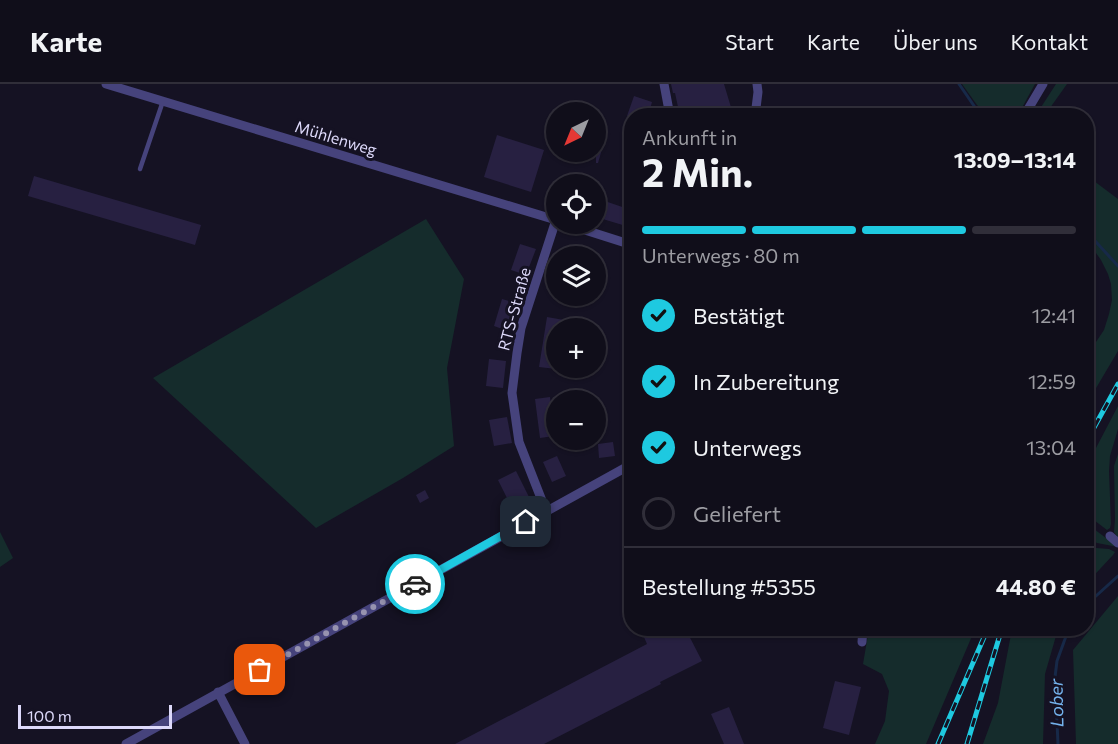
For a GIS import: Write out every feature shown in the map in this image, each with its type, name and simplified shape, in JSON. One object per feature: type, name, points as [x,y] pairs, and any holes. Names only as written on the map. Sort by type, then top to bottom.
[{"type":"street","name":"Mühlenweg","points":[[106,84],[546,217]]},
{"type":"street","points":[[664,84],[668,108]]},
{"type":"street","points":[[756,108],[757,84]]},
{"type":"street","points":[[1029,108],[1043,84]]},
{"type":"street","name":"RTS-Straße","points":[[546,511],[519,442],[512,393],[521,328],[551,234]]},
{"type":"street","points":[[597,234],[624,242]]},
{"type":"street","points":[[126,744],[624,468]]},
{"type":"street","points":[[862,636],[862,642]]},
{"type":"street","points":[[218,692],[245,744]]},
{"type":"lane","points":[[140,169],[163,101]]},
{"type":"green space","points":[[962,84],[1035,84],[1022,108],[980,108]]},
{"type":"green space","points":[[1056,84],[1067,84],[1050,108],[1041,108]]},
{"type":"green space","points":[[1094,181],[1118,199],[1118,351],[1094,392],[1094,345],[1104,330],[1112,300],[1111,284],[1101,260],[1094,250]]},
{"type":"green space","points":[[426,219],[464,279],[447,368],[454,446],[316,528],[153,378]]},
{"type":"green space","points":[[1118,406],[1118,429],[1110,456],[1111,524],[1107,530],[1094,520],[1094,452]]},
{"type":"green space","points":[[1118,454],[1118,538],[1114,532],[1114,466]]},
{"type":"green space","points":[[1094,529],[1118,547],[1094,541]]},
{"type":"green space","points":[[0,532],[13,558],[0,567]]},
{"type":"green space","points":[[1094,547],[1109,549],[1115,552],[1094,575]]},
{"type":"green space","points":[[1118,596],[1118,744],[1076,744],[1073,650],[1085,636],[1094,636],[1094,625]]},
{"type":"green space","points":[[868,636],[972,636],[926,744],[875,744],[885,721],[889,691],[882,674],[863,664]]},
{"type":"green space","points":[[1011,636],[1056,636],[1045,674],[1043,744],[983,744],[998,703]]},
{"type":"building","points":[[671,84],[724,84],[731,108],[678,108],[675,93],[673,93]]},
{"type":"building","points":[[634,96],[652,102],[650,108],[630,108]]},
{"type":"building","points":[[497,135],[544,150],[531,192],[484,177]]},
{"type":"building","points":[[34,176],[201,225],[195,245],[28,196]]},
{"type":"building","points":[[606,201],[624,208],[624,225],[606,220]]},
{"type":"building","points":[[520,244],[536,249],[526,275],[511,270]]},
{"type":"building","points":[[502,299],[519,304],[511,332],[494,326]]},
{"type":"building","points":[[546,323],[546,368],[539,367]]},
{"type":"building","points":[[489,359],[506,361],[503,388],[486,386]]},
{"type":"building","points":[[546,398],[546,437],[540,438],[535,399]]},
{"type":"building","points":[[507,417],[512,443],[494,446],[489,420]]},
{"type":"building","points":[[613,442],[615,456],[599,458],[598,450],[606,450],[606,443]]},
{"type":"building","points":[[557,456],[566,476],[552,482],[543,462]]},
{"type":"building","points":[[516,471],[529,497],[511,506],[498,480]]},
{"type":"building","points":[[425,490],[429,498],[420,503],[416,495]]},
{"type":"building","points":[[644,636],[689,636],[702,661],[544,744],[455,744],[647,644]]},
{"type":"building","points":[[835,681],[861,687],[849,735],[823,728]]},
{"type":"building","points":[[729,707],[744,744],[724,744],[711,714]]},
{"type":"waterway","points":[[959,84],[976,108]]},
{"type":"waterway","points":[[1094,240],[1118,266]]},
{"type":"waterway","name":"Lober","points":[[1094,598],[1118,576]]},
{"type":"waterway","name":"Lober","points":[[1058,744],[1055,677],[1057,661],[1066,636]]},
{"type":"railway","points":[[1094,428],[1118,384]]},
{"type":"railway","points":[[938,744],[985,636]]},
{"type":"railway","points":[[967,744],[1000,636]]},
{"type":"way so far","points":[[260,670],[415,584]]},
{"type":"route","points":[[415,584],[526,522]]}]
